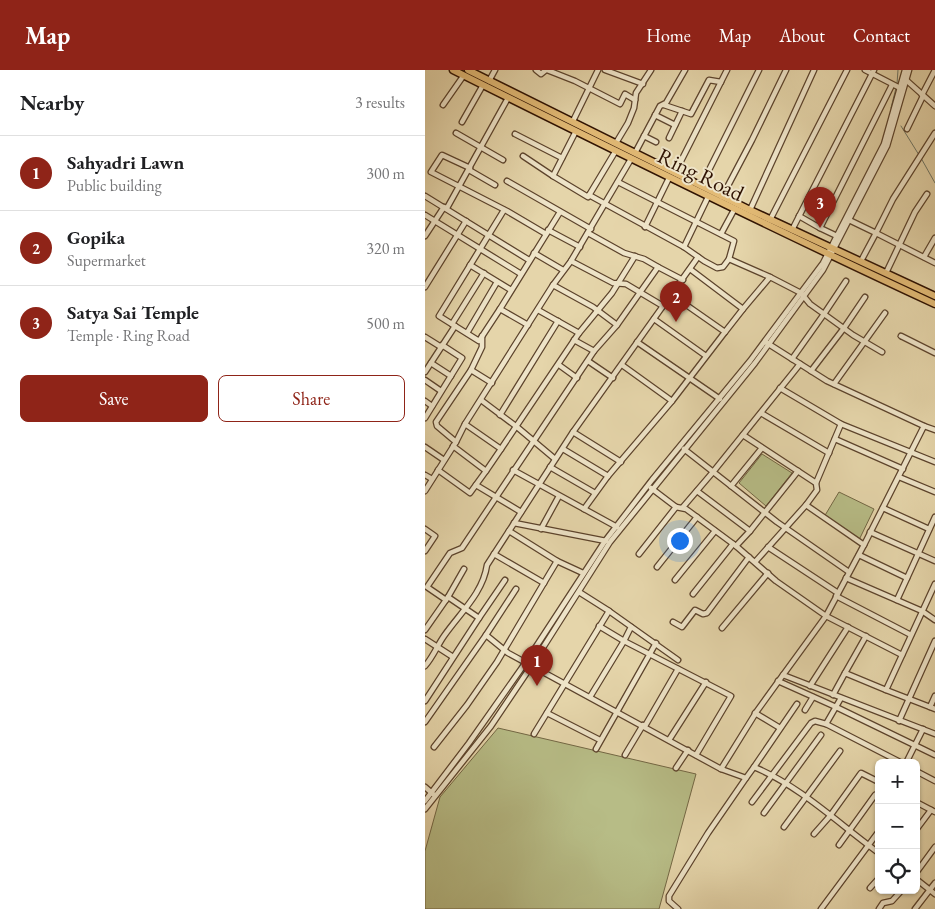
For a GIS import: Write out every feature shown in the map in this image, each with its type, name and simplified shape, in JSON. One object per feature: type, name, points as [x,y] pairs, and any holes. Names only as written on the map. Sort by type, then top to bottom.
[{"type":"highway","name":"Ring Road","points":[[453,70],[466,73],[573,122],[616,143],[669,178],[935,304]]},
{"type":"highway","name":"Ring Road","points":[[486,83],[508,98],[615,152],[633,156],[675,173],[770,220],[935,294]]},
{"type":"street","points":[[462,122],[495,70]]},
{"type":"street","points":[[536,70],[541,74],[546,70],[575,81],[620,104],[625,94],[635,100]]},
{"type":"street","points":[[573,122],[598,70]]},
{"type":"street","points":[[605,70],[643,84]]},
{"type":"street","points":[[616,143],[628,123],[636,94],[651,70]]},
{"type":"street","points":[[425,491],[553,285],[590,231],[660,106],[667,103],[685,70]]},
{"type":"street","points":[[675,173],[727,70]]},
{"type":"street","points":[[701,186],[759,70]]},
{"type":"street","points":[[722,196],[786,70]]},
{"type":"street","points":[[749,210],[814,70]]},
{"type":"street","points":[[770,220],[847,70]]},
{"type":"street","points":[[865,70],[873,72],[901,89]]},
{"type":"street","points":[[838,237],[849,220],[887,146],[905,70]]},
{"type":"street","points":[[619,528],[647,486],[682,448],[767,343],[824,264],[884,144],[909,70]]},
{"type":"street","points":[[907,129],[935,70]]},
{"type":"street","points":[[792,230],[873,72]]},
{"type":"street","points":[[443,105],[466,73]]},
{"type":"street","points":[[905,79],[935,106]]},
{"type":"street","points":[[664,105],[691,114],[709,80],[721,82]]},
{"type":"street","points":[[820,228],[892,85]]},
{"type":"street","points":[[425,236],[459,187],[508,98]]},
{"type":"street","points":[[669,138],[682,111]]},
{"type":"street","points":[[655,115],[675,125]]},
{"type":"street","points":[[553,176],[576,131]]},
{"type":"street","points":[[456,133],[503,160]]},
{"type":"street","points":[[861,262],[893,199],[935,133]]},
{"type":"street","points":[[515,134],[562,158]]},
{"type":"street","points":[[644,136],[656,142]]},
{"type":"street","points":[[589,195],[615,152]]},
{"type":"street","points":[[495,184],[442,155],[431,172],[580,247]]},
{"type":"street","points":[[523,156],[588,197],[589,195],[605,203],[720,269],[729,259],[735,243],[721,234],[618,182]]},
{"type":"street","points":[[645,227],[669,178]]},
{"type":"street","points":[[507,181],[624,253],[650,262],[683,280]]},
{"type":"street","points":[[886,273],[915,212],[927,194]]},
{"type":"street","points":[[425,196],[529,260]]},
{"type":"street","points":[[684,247],[708,197]]},
{"type":"street","points":[[504,210],[439,316],[479,341],[560,212]]},
{"type":"street","points":[[721,234],[734,210]]},
{"type":"street","points":[[425,215],[521,274]]},
{"type":"street","points":[[799,216],[838,237]]},
{"type":"street","points":[[849,220],[935,263]]},
{"type":"street","points":[[425,287],[466,221]]},
{"type":"street","points":[[924,257],[935,238]]},
{"type":"street","points":[[534,253],[563,270]]},
{"type":"street","points":[[438,470],[470,493],[559,365],[574,340],[619,283],[635,256]]},
{"type":"street","points":[[425,666],[482,583],[486,575],[487,565],[573,432],[698,257]]},
{"type":"street","points":[[729,259],[803,295],[810,304],[882,352]]},
{"type":"street","points":[[571,261],[613,283],[619,283],[641,292],[663,306]]},
{"type":"street","points":[[470,265],[511,290]]},
{"type":"street","points":[[479,618],[447,598],[426,588],[450,553],[462,548],[594,352],[617,325],[658,267]]},
{"type":"street","points":[[690,269],[743,309]]},
{"type":"street","points":[[425,372],[484,274]]},
{"type":"street","points":[[583,509],[608,476],[672,401],[769,277]]},
{"type":"street","points":[[792,359],[825,314],[846,281]]},
{"type":"street","points":[[467,333],[497,282]]},
{"type":"street","points":[[553,285],[598,310],[617,325]]},
{"type":"street","points":[[672,295],[725,332]]},
{"type":"street","points":[[811,371],[865,297]]},
{"type":"street","points":[[500,309],[528,325]]},
{"type":"street","points":[[538,310],[579,333]]},
{"type":"street","points":[[834,384],[885,313]]},
{"type":"street","points":[[654,319],[706,356]]},
{"type":"street","points":[[500,415],[558,321]]},
{"type":"street","points":[[482,336],[482,347],[471,370],[436,422],[437,426],[455,444],[486,471]]},
{"type":"street","points":[[901,336],[935,353]]},
{"type":"street","points":[[425,337],[462,358],[425,418]]},
{"type":"street","points":[[574,340],[594,352]]},
{"type":"street","points":[[637,342],[721,400]]},
{"type":"street","points":[[767,343],[834,384],[935,430]]},
{"type":"street","points":[[589,361],[613,378]]},
{"type":"street","points":[[431,363],[451,376]]},
{"type":"street","points":[[683,507],[801,364]]},
{"type":"street","points":[[559,365],[577,378]]},
{"type":"street","points":[[622,365],[672,401]]},
{"type":"street","points":[[471,370],[492,383]]},
{"type":"street","points":[[425,380],[441,391]]},
{"type":"street","points":[[780,388],[841,424],[935,462]]},
{"type":"street","points":[[481,400],[517,426],[555,459]]},
{"type":"street","points":[[425,401],[432,406]]},
{"type":"street","points":[[761,413],[829,453]]},
{"type":"street","points":[[465,424],[501,449]]},
{"type":"street","points":[[755,562],[817,490],[816,483],[841,424]]},
{"type":"street","points":[[721,769],[755,713],[826,616],[864,546],[924,426]]},
{"type":"street","points":[[573,432],[621,462]]},
{"type":"street","points":[[743,436],[816,483]]},
{"type":"street","points":[[835,439],[903,469]]},
{"type":"street","points":[[425,448],[444,460]]},
{"type":"street","points":[[682,448],[785,527],[849,572]]},
{"type":"street","points":[[425,809],[526,662],[583,573],[653,489],[682,448]]},
{"type":"street","points":[[731,486],[762,448]]},
{"type":"street","points":[[563,449],[608,476]]},
{"type":"street","points":[[550,467],[595,493]]},
{"type":"street","points":[[513,470],[619,528]]},
{"type":"street","points":[[693,594],[749,531],[798,471]]},
{"type":"street","points":[[425,475],[433,480]]},
{"type":"street","points":[[899,477],[935,492]]},
{"type":"street","points":[[476,485],[521,512]]},
{"type":"street","points":[[647,486],[676,507],[683,507],[715,530],[768,574],[826,616],[902,655]]},
{"type":"street","points":[[697,491],[749,531]]},
{"type":"street","points":[[541,529],[559,496]]},
{"type":"street","points":[[806,505],[864,546]]},
{"type":"street","points":[[639,554],[676,507]]},
{"type":"street","points":[[883,508],[929,529]]},
{"type":"street","points":[[657,566],[697,517]]},
{"type":"street","points":[[897,600],[935,517]]},
{"type":"street","points":[[514,524],[608,541]]},
{"type":"street","points":[[425,529],[435,536],[425,551]]},
{"type":"street","points":[[675,580],[715,530]]},
{"type":"street","points":[[509,531],[557,561],[583,573]]},
{"type":"street","points":[[870,532],[935,561]]},
{"type":"street","points":[[425,801],[434,795],[491,726],[579,592],[608,541]]},
{"type":"street","points":[[768,547],[837,595],[911,635]]},
{"type":"street","points":[[494,554],[544,583]]},
{"type":"street","points":[[859,554],[907,578]]},
{"type":"street","points":[[673,622],[682,627],[693,611],[703,614],[707,613],[749,557]]},
{"type":"street","points":[[434,747],[477,692],[557,561]]},
{"type":"street","points":[[425,630],[464,569]]},
{"type":"street","points":[[722,628],[768,574]]},
{"type":"street","points":[[846,578],[921,611],[935,620]]},
{"type":"street","points":[[425,701],[505,580]]},
{"type":"street","points":[[886,690],[935,584]]},
{"type":"street","points":[[425,722],[486,636],[516,589]]},
{"type":"street","points":[[579,592],[656,643],[678,660]]},
{"type":"street","points":[[534,734],[609,611]]},
{"type":"street","points":[[599,626],[624,642],[731,696],[696,755]]},
{"type":"street","points":[[590,697],[624,642],[631,627]]},
{"type":"street","points":[[810,686],[848,627]]},
{"type":"street","points":[[486,636],[503,650],[565,684],[721,769],[746,778]]},
{"type":"street","points":[[833,695],[866,636]]},
{"type":"street","points":[[425,639],[453,657]]},
{"type":"street","points":[[899,720],[935,641]]},
{"type":"street","points":[[595,748],[656,643]]},
{"type":"street","points":[[625,755],[678,669]]},
{"type":"street","points":[[845,673],[933,708],[935,696]]},
{"type":"street","points":[[783,675],[935,734]]},
{"type":"street","points":[[778,681],[935,755]]},
{"type":"street","points":[[669,740],[706,682]]},
{"type":"street","points":[[805,710],[813,697]]},
{"type":"street","points":[[826,724],[841,698]]},
{"type":"street","points":[[678,909],[669,901],[669,896],[708,833],[797,704]]},
{"type":"street","points":[[547,713],[600,740]]},
{"type":"street","points":[[755,713],[780,728]]},
{"type":"street","points":[[752,802],[771,774],[811,722],[815,720],[896,759]]},
{"type":"street","points":[[906,759],[923,729]]},
{"type":"street","points":[[764,813],[821,735]]},
{"type":"street","points":[[676,768],[688,750]]},
{"type":"street","points":[[783,827],[840,751]]},
{"type":"street","points":[[754,767],[771,774],[806,798],[875,850]]},
{"type":"street","points":[[814,834],[830,816],[861,773],[875,780]]},
{"type":"street","points":[[920,773],[935,781]]},
{"type":"street","points":[[425,787],[434,795]]},
{"type":"street","points":[[839,845],[875,795]]},
{"type":"street","points":[[920,804],[933,811],[920,826]]},
{"type":"street","points":[[821,909],[875,836]]},
{"type":"street","points":[[920,867],[935,848]]},
{"type":"street","points":[[869,888],[875,882]]},
{"type":"street","points":[[920,882],[935,894]]},
{"type":"street","points":[[915,909],[935,883]]},
{"type":"street","points":[[879,909],[883,904],[892,901],[898,894]]},
{"type":"green space","points":[[762,454],[792,473],[766,506],[739,483]]},
{"type":"green space","points":[[839,492],[874,509],[859,540],[824,517]]},
{"type":"green space","points":[[498,728],[696,774],[659,909],[425,909],[425,851],[440,797]]},
{"type":"waterway","points":[[897,84],[898,70]]},
{"type":"waterway","points":[[891,108],[896,88]]},
{"type":"waterway","points":[[901,126],[919,155]]},
{"type":"waterway","points":[[921,158],[935,183]]},
{"type":"place","name":"Satya Sai Temple","points":[[820,228]]},
{"type":"place","name":"Gopika","points":[[676,322]]},
{"type":"place","name":"Sahyadri Lawn","points":[[537,686]]}]
